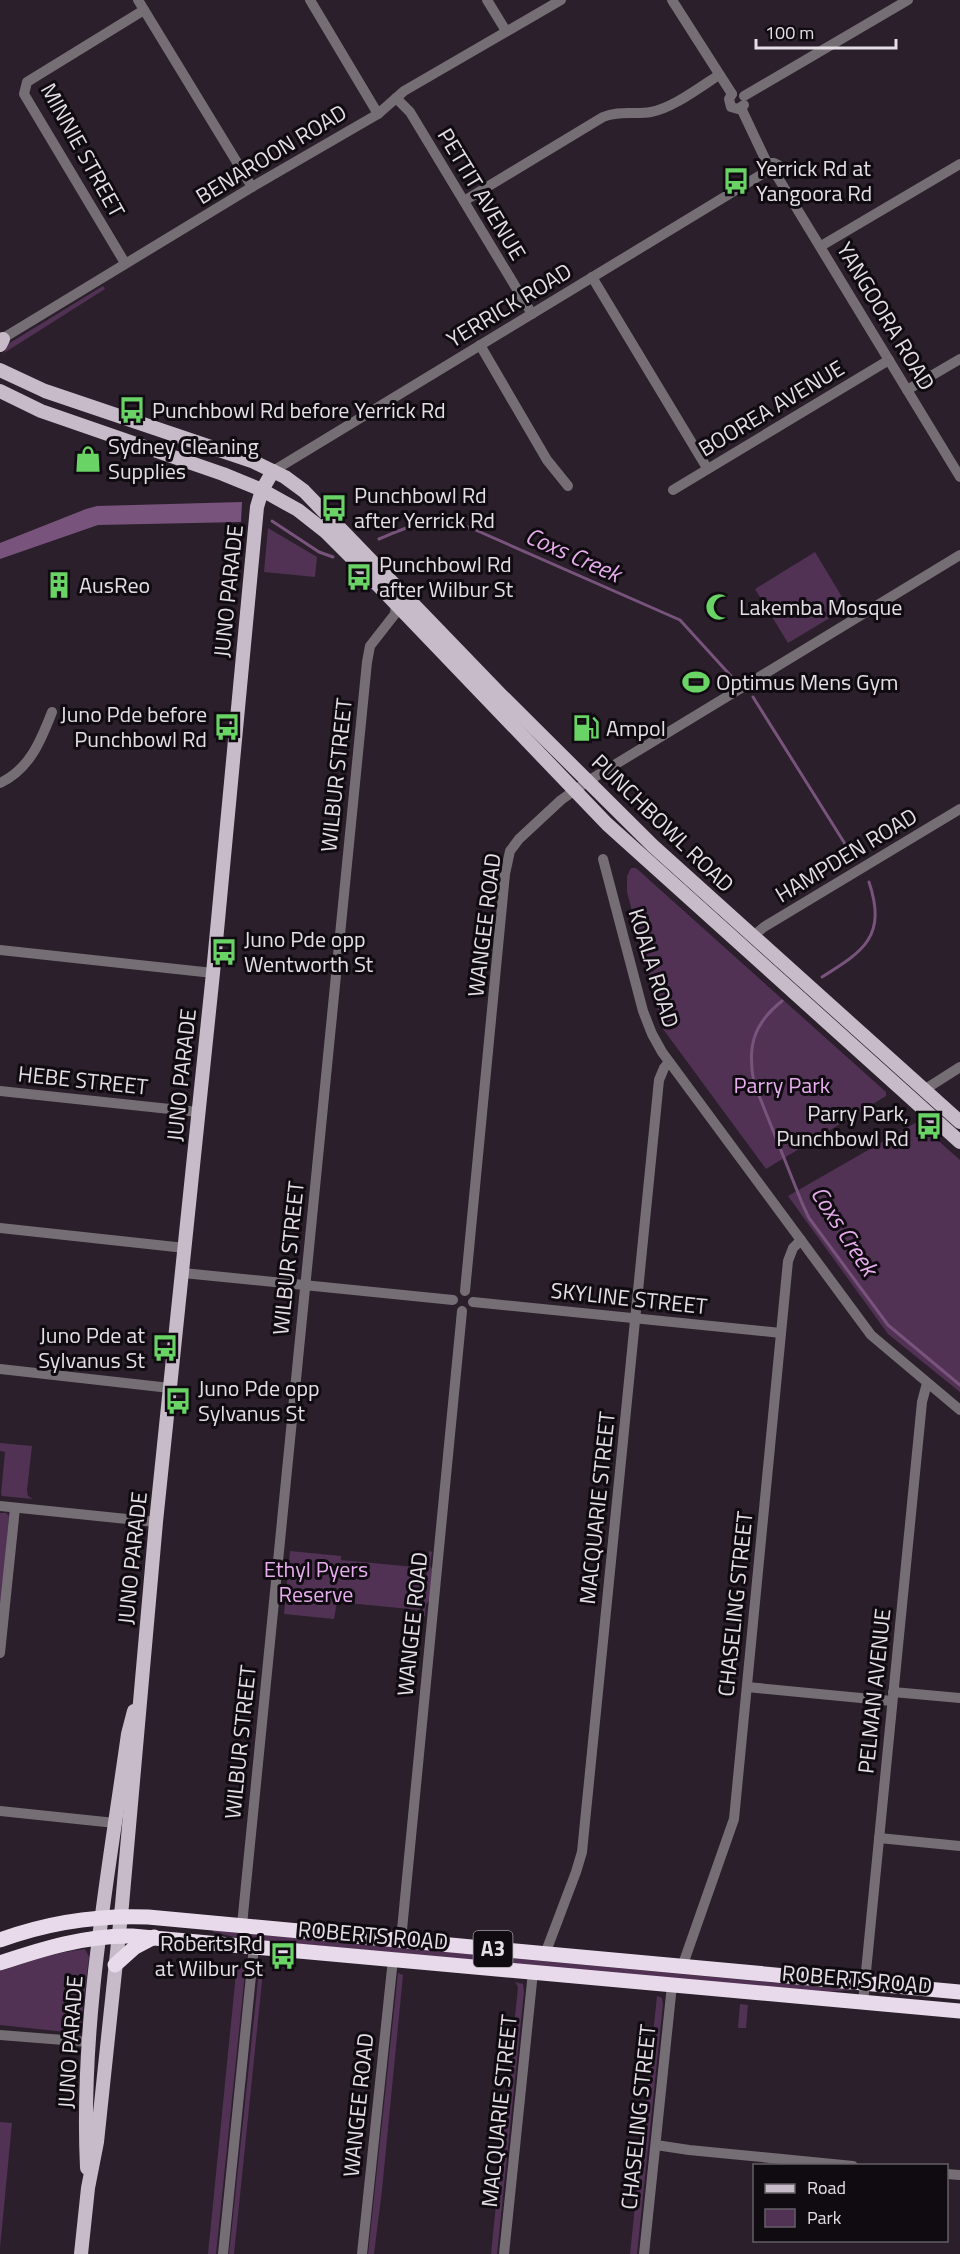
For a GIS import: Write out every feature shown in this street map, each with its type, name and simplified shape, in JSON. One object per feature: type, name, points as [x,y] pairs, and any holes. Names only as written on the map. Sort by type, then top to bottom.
[{"type":"highway","name":"ROBERTS ROAD","points":[[0,1940],[53,1924],[121,1916],[960,1992]]},
{"type":"highway","name":"ROBERTS ROAD","points":[[0,1963],[51,1947],[99,1938],[154,1937],[960,2011]]},
{"type":"highway","points":[[116,1965],[135,1947],[154,1937]]},
{"type":"main road","points":[[0,356],[5,373]]},
{"type":"main road","name":"PUNCHBOWL ROAD","points":[[5,373],[45,391],[231,453],[273,471],[296,485],[653,846],[960,1122]]},
{"type":"main road","name":"PUNCHBOWL ROAD","points":[[0,391],[41,411],[223,474],[262,490],[298,510],[326,532],[574,790],[654,867],[960,1142]]},
{"type":"main road","name":"JUNO PARADE","points":[[81,2254],[88,2188],[97,2142],[121,1916],[138,1735],[140,1686],[213,973],[255,523],[262,490],[273,471]]},
{"type":"main road","name":"JUNO PARADE","points":[[88,2188],[86,2143],[89,2042],[99,1938],[128,1734],[140,1686]]},
{"type":"street","points":[[310,0],[378,114]]},
{"type":"street","points":[[487,0],[506,31]]},
{"type":"street","name":"BENAROON ROAD","points":[[1,342],[125,263],[378,114],[404,91],[561,0]]},
{"type":"street","points":[[672,0],[732,94]]},
{"type":"street","points":[[744,96],[908,0]]},
{"type":"street","points":[[141,5],[252,187]]},
{"type":"street","name":"MINNIE STREET","points":[[125,263],[24,94],[24,89],[27,82],[141,5]]},
{"type":"street","points":[[464,201],[603,117],[615,113],[645,113],[661,109],[719,75]]},
{"type":"street","points":[[737,92],[744,96],[745,102],[741,108],[731,107],[729,99],[732,94],[737,92]]},
{"type":"street","name":"PETTIT AVENUE","points":[[396,98],[410,112],[532,314]]},
{"type":"street","points":[[741,108],[766,168]]},
{"type":"street","name":"YANGOORA ROAD","points":[[766,168],[772,162],[778,165],[780,170],[777,176],[960,477]]},
{"type":"street","points":[[821,246],[960,164]]},
{"type":"street","name":"YERRICK ROAD","points":[[273,471],[532,314],[766,168]]},
{"type":"street","points":[[592,277],[707,468]]},
{"type":"street","points":[[480,345],[547,460],[568,486]]},
{"type":"street","points":[[908,390],[960,359]]},
{"type":"street","name":"BOOREA AVENUE","points":[[673,490],[889,360]]},
{"type":"street","name":"WANGEE ROAD","points":[[465,1291],[507,861],[510,851],[519,839],[588,780],[960,555]]},
{"type":"street","name":"WILBUR STREET","points":[[242,1926],[367,662],[370,646],[394,614],[396,604]]},
{"type":"street","points":[[0,783],[16,773],[29,760],[42,739],[52,712]]},
{"type":"street","name":"HAMPDEN ROAD","points":[[753,936],[764,927],[960,809]]},
{"type":"street","name":"KOALA ROAD","points":[[603,859],[643,1011],[656,1044],[871,1335],[960,1410]]},
{"type":"street","points":[[0,950],[213,973]]},
{"type":"street","name":"MACQUARIE STREET","points":[[545,1954],[582,1851],[659,1080],[669,1062]]},
{"type":"street","points":[[924,1090],[960,1067]]},
{"type":"street","name":"HEBE STREET","points":[[0,1091],[198,1112]]},
{"type":"street","points":[[0,1228],[185,1248]]},
{"type":"street","name":"CHASELING STREET","points":[[682,1967],[733,1825],[788,1261],[793,1248],[801,1240]]},
{"type":"street","points":[[183,1273],[453,1300]]},
{"type":"street","points":[[465,1291],[472,1296],[473,1302],[471,1308],[462,1311],[454,1306],[453,1300],[458,1292],[465,1291]]},
{"type":"street","name":"SKYLINE STREET","points":[[473,1302],[781,1334]]},
{"type":"street","name":"WANGEE ROAD","points":[[401,1940],[462,1311]]},
{"type":"street","points":[[0,1369],[170,1388]]},
{"type":"street","name":"PELMAN AVENUE","points":[[863,2002],[922,1402],[927,1383]]},
{"type":"street","points":[[0,1506],[156,1522]]},
{"type":"street","points":[[0,1653],[15,1508]]},
{"type":"street","points":[[747,1687],[960,1698]]},
{"type":"street","points":[[0,1811],[115,1823]]},
{"type":"street","points":[[879,1838],[960,1846]]},
{"type":"street","points":[[223,2254],[254,1946]]},
{"type":"street","name":"WANGEE ROAD","points":[[362,2254],[393,1959]]},
{"type":"street","name":"MACQUARIE STREET","points":[[504,2254],[534,1972]]},
{"type":"street","name":"CHASELING STREET","points":[[644,2254],[672,1985]]},
{"type":"street","points":[[0,2035],[89,2042]]},
{"type":"street","points":[[656,2145],[832,2164]]},
{"type":"green space","points":[[103,286],[105,289],[4,353],[8,344]]},
{"type":"green space","points":[[268,528],[317,557],[315,577],[264,572]]},
{"type":"green space","points":[[815,552],[848,607],[788,643],[755,589]]},
{"type":"green space","name":"Parry Park","points":[[631,868],[636,868],[886,1092],[886,1096],[766,1169],[663,1029],[627,892],[627,876]]},
{"type":"green space","name":"Parry Park","points":[[917,1122],[960,1160],[960,1392],[888,1334],[788,1196]]},
{"type":"green space","points":[[0,1443],[32,1446],[27,1490],[28,1496],[33,1499],[2,1496],[5,1452],[0,1451]]},
{"type":"green space","points":[[0,1513],[6,1513],[9,1516],[0,1617]]},
{"type":"green space","name":"Ethyl Pyers Reserve","points":[[290,1551],[341,1556],[341,1560],[425,1568],[420,1610],[337,1602],[334,1619],[284,1614]]},
{"type":"green space","points":[[429,1551],[432,1552],[430,1600],[426,1604],[425,1616],[422,1617]]},
{"type":"green space","points":[[213,1930],[853,1990],[823,1992],[781,1989],[239,1938],[213,1932]]},
{"type":"green space","points":[[85,1949],[89,1957],[80,2032],[0,2025],[0,1971],[52,1955]]},
{"type":"green space","points":[[260,1961],[264,1962],[234,2254],[229,2254]]},
{"type":"green space","points":[[237,1963],[244,1965],[245,1973],[216,2254],[208,2254]]},
{"type":"green space","points":[[398,1973],[403,1975],[382,2190],[374,2254],[368,2254]]},
{"type":"green space","points":[[515,1982],[523,1984],[524,1992],[497,2254],[491,2254],[518,1987]]},
{"type":"green space","points":[[657,1996],[662,1998],[663,2004],[637,2254],[630,2254]]},
{"type":"green space","points":[[740,2004],[748,2005],[746,2028],[738,2028]]},
{"type":"green space","points":[[0,2122],[12,2123],[0,2248]]},
{"type":"shaded area","points":[[242,502],[241,522],[98,525],[0,559],[0,543],[97,506]]},
{"type":"waterway","name":"Coxs Creek","points":[[272,521],[319,552],[333,557]]},
{"type":"waterway","name":"Coxs Creek","points":[[379,539],[424,523],[445,522],[471,528],[680,620],[731,676]]},
{"type":"waterway","name":"Coxs Creek","points":[[753,697],[852,855]]},
{"type":"waterway","name":"Coxs Creek","points":[[822,977],[850,959],[868,940],[875,916],[869,882]]},
{"type":"waterway","name":"Coxs Creek","points":[[782,1001],[764,1018],[754,1037],[752,1070],[754,1083],[802,1203],[809,1218],[888,1325],[960,1385]]},
{"type":"place","name":"Yerrick Rd at Yangoora Rd","points":[[736,181]]},
{"type":"place","name":"Punchbowl Rd before Yerrick Rd","points":[[132,410]]},
{"type":"place","name":"Sydney Cleaning Supplies","points":[[88,459]]},
{"type":"place","name":"Punchbowl Rd after Yerrick Rd","points":[[334,508]]},
{"type":"place","name":"Punchbowl Rd after Wilbur St","points":[[359,577]]},
{"type":"place","name":"AusReo","points":[[59,585]]},
{"type":"place","name":"Lakemba Mosque","points":[[719,607]]},
{"type":"place","name":"Optimus Mens Gym","points":[[696,682]]},
{"type":"place","name":"Juno Pde before Punchbowl Rd","points":[[227,727]]},
{"type":"place","name":"Ampol","points":[[586,728]]},
{"type":"place","name":"Juno Pde opp Wentworth St","points":[[224,952]]},
{"type":"place","name":"Parry Park, Punchbowl Rd","points":[[929,1126]]},
{"type":"place","name":"Juno Pde at Sylvanus St","points":[[165,1348]]},
{"type":"place","name":"Juno Pde opp Sylvanus St","points":[[178,1401]]},
{"type":"place","name":"Roberts Rd at Wilbur St","points":[[283,1956]]}]
